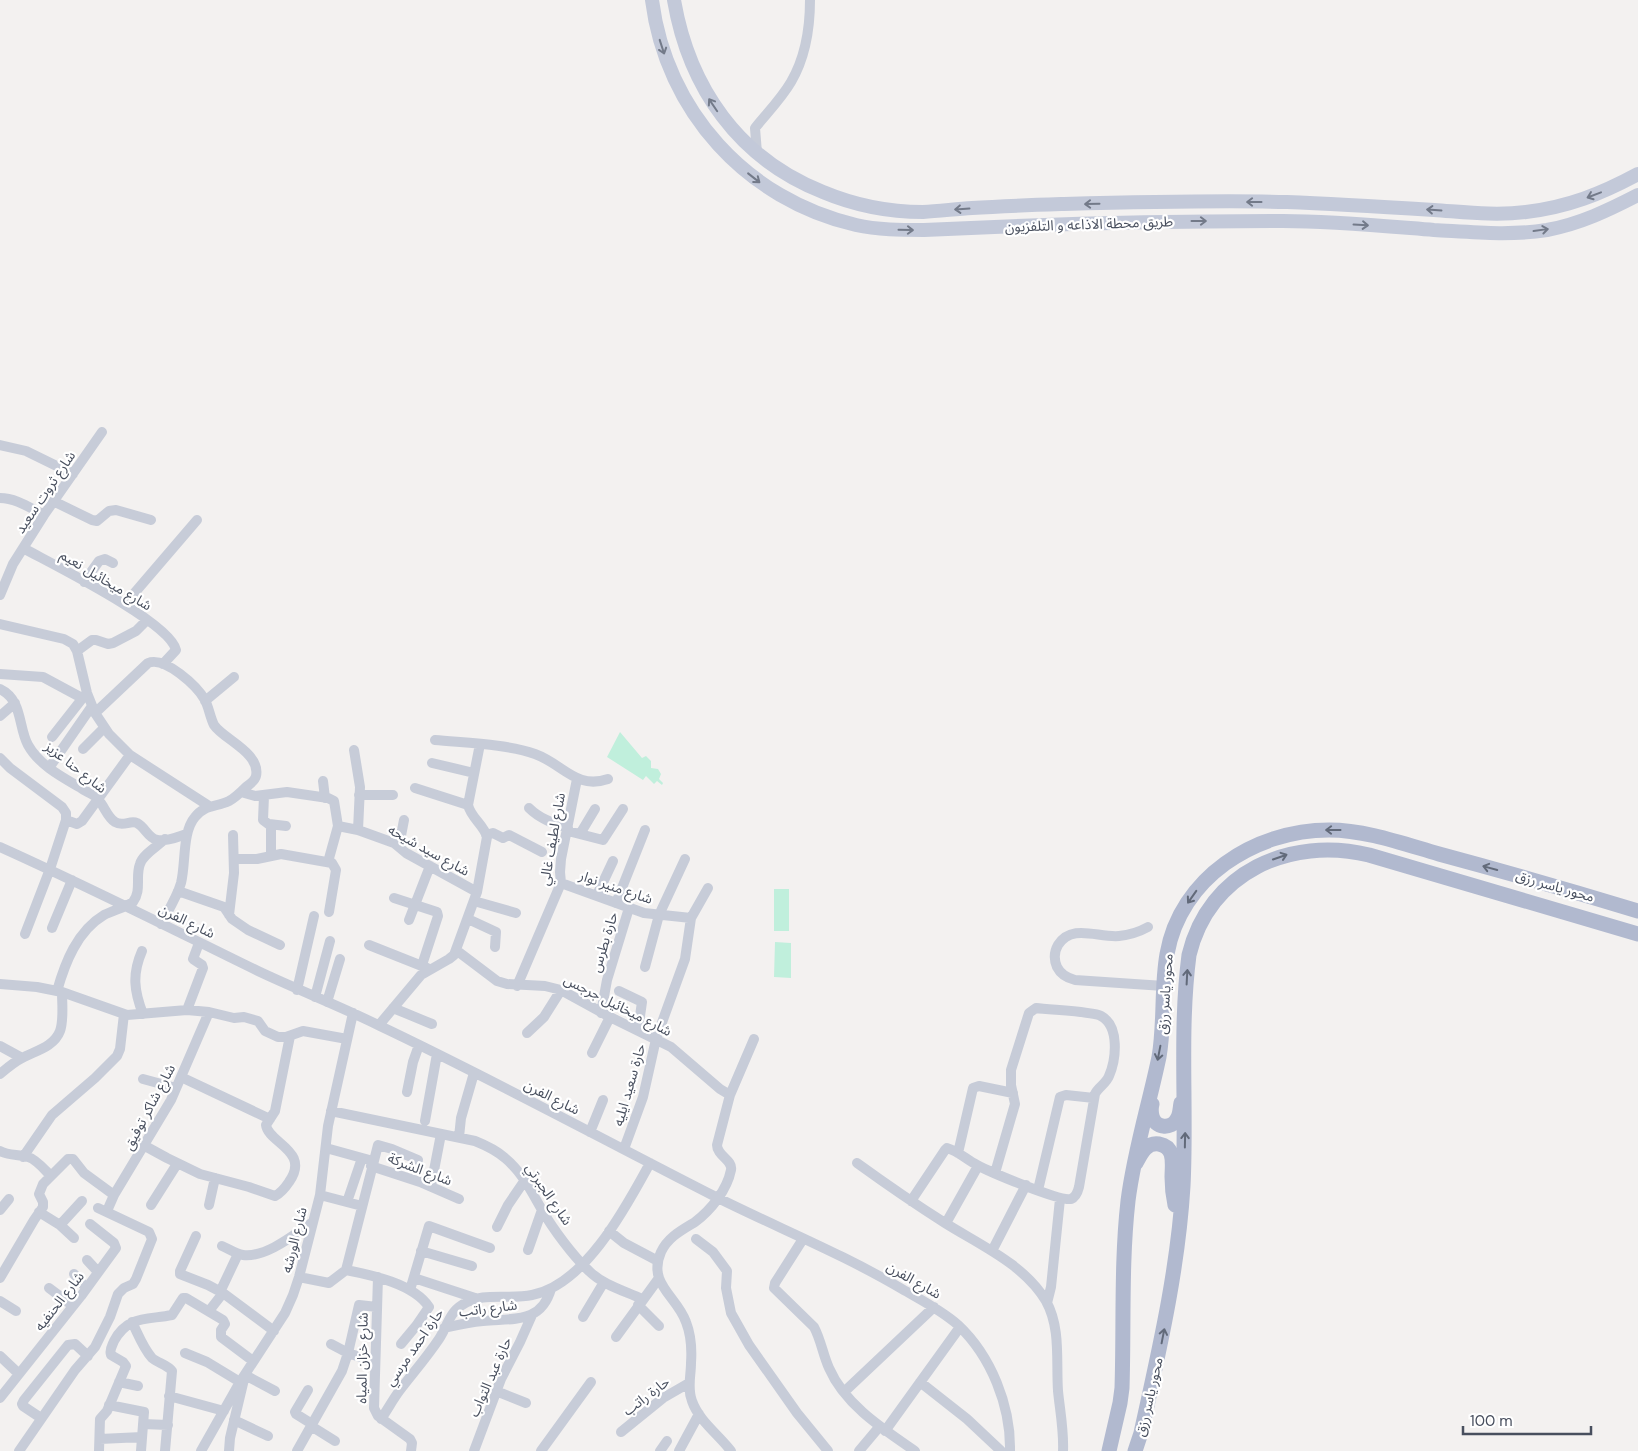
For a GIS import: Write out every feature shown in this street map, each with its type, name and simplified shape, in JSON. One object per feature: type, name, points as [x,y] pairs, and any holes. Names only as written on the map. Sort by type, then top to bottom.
[{"type":"main road","name":"محور ياسر رزق","points":[[1109,1451],[1122,1388],[1125,1239],[1133,1169],[1161,1045],[1166,962],[1173,930],[1184,908],[1205,880],[1224,863],[1245,850],[1282,837],[1312,831],[1342,830],[1371,835],[1532,879],[1638,911]]},
{"type":"main road","name":"محور ياسر رزق","points":[[1135,1451],[1141,1433],[1162,1340],[1180,1226],[1185,1140],[1183,1045],[1188,968],[1192,943],[1196,932],[1208,910],[1224,891],[1254,868],[1277,858],[1295,852],[1342,850],[1356,852],[1638,934]]},
{"type":"main road","points":[[1152,1090],[1152,1118],[1160,1126],[1172,1125],[1179,1117],[1185,1079]]},
{"type":"main road","points":[[1133,1169],[1142,1152],[1150,1146],[1159,1144],[1170,1152],[1173,1161],[1173,1190],[1180,1226]]},
{"type":"street","name":"طريق محطة الاذاعه و التلفزيون","points":[[652,0],[661,43],[672,72],[696,116],[718,144],[757,181],[782,196],[824,215],[856,225],[888,230],[924,230],[1010,226],[1285,221],[1510,233],[1548,229],[1579,222],[1612,209],[1638,195]]},
{"type":"street","name":"طريق محطة الاذاعه و التلفزيون","points":[[674,0],[680,31],[692,65],[708,97],[734,131],[757,153],[780,171],[809,186],[839,198],[889,210],[923,212],[1065,204],[1287,202],[1474,213],[1511,213],[1547,209],[1574,203],[1605,191],[1638,174]]},
{"type":"street","points":[[757,153],[755,128],[785,90],[797,71],[806,37],[810,0]]},
{"type":"street","points":[[734,131],[755,128]]},
{"type":"street","points":[[1285,221],[1287,202]]},
{"type":"street","points":[[856,225],[863,205]]},
{"type":"street","points":[[1010,226],[1005,222],[1004,216],[1006,210],[1011,207]]},
{"type":"street","points":[[1510,233],[1511,213]]},
{"type":"street","name":"شارع ثروت سعيد","points":[[0,595],[8,574],[23,548],[53,501],[102,432]]},
{"type":"street","points":[[0,445],[26,451],[73,474]]},
{"type":"street","points":[[0,498],[8,498],[44,515]]},
{"type":"street","points":[[53,501],[97,521],[110,511],[116,510],[151,520]]},
{"type":"street","points":[[125,604],[197,520]]},
{"type":"street","name":"شارع ميخائيل نعيم","points":[[23,548],[125,604],[166,634],[176,648],[175,652],[163,664]]},
{"type":"street","points":[[84,582],[99,561],[105,559],[113,563]]},
{"type":"street","points":[[78,650],[92,640],[108,644],[113,643],[136,630],[147,620]]},
{"type":"street","points":[[0,624],[64,639],[73,644],[78,650],[84,696],[104,728],[130,755],[209,806]]},
{"type":"street","points":[[49,768],[93,710],[152,662],[163,664],[182,675],[191,683],[205,700],[215,726],[244,749],[254,766],[255,779],[228,802],[209,806],[193,818],[187,834],[184,865],[178,891],[161,924]]},
{"type":"street","points":[[0,674],[43,677],[84,696]]},
{"type":"street","points":[[205,700],[234,677]]},
{"type":"street","points":[[0,690],[10,696],[15,703],[0,716]]},
{"type":"street","points":[[52,738],[84,696]]},
{"type":"street","name":"شارع حنا عزيز","points":[[15,703],[28,745],[49,768],[97,798],[115,822],[122,824],[134,822],[140,824],[150,836],[157,840],[165,839]]},
{"type":"street","points":[[84,750],[104,728]]},
{"type":"street","points":[[435,740],[522,750],[558,766],[577,779],[593,782],[608,779]]},
{"type":"street","points":[[369,945],[426,967],[450,959],[456,950],[475,897],[486,834],[473,817],[468,805],[480,744]]},
{"type":"street","points":[[354,750],[360,795],[358,830]]},
{"type":"street","points":[[66,820],[80,823],[130,755]]},
{"type":"street","points":[[0,758],[10,768],[62,807],[66,813],[66,820],[50,869],[25,934]]},
{"type":"street","points":[[432,764],[474,774]]},
{"type":"street","name":"شارع لطيف غالي","points":[[517,986],[562,883],[560,872],[561,859],[577,779]]},
{"type":"street","points":[[323,781],[325,798]]},
{"type":"street","points":[[415,788],[468,805]]},
{"type":"street","points":[[241,792],[249,796],[264,796],[287,792],[334,801],[338,826],[328,862]]},
{"type":"street","points":[[360,795],[393,795]]},
{"type":"street","points":[[264,796],[264,822],[286,826]]},
{"type":"street","points":[[529,808],[536,816],[580,834],[603,840],[623,809]]},
{"type":"street","points":[[580,834],[595,809]]},
{"type":"street","points":[[398,846],[404,820]]},
{"type":"street","points":[[270,824],[271,856]]},
{"type":"street","name":"شارع سيد شيحه","points":[[338,826],[358,830],[386,840],[430,866],[475,897],[516,913]]},
{"type":"street","points":[[616,903],[645,830]]},
{"type":"street","points":[[486,834],[493,833],[503,838],[509,835],[542,852]]},
{"type":"street","points":[[0,1074],[22,1058],[42,1049],[55,1039],[60,1032],[62,1022],[59,992],[69,957],[85,932],[104,916],[133,902],[136,898],[139,865],[142,859],[165,839],[187,834]]},
{"type":"street","points":[[229,915],[235,859],[233,835]]},
{"type":"street","name":"شارع الفرن","points":[[0,847],[127,906],[297,990],[379,1025],[718,1198],[880,1276],[934,1307],[960,1327],[978,1350],[994,1377],[1001,1393],[1009,1426],[1010,1451]]},
{"type":"street","points":[[235,859],[257,859],[281,854],[332,863],[336,870],[329,912]]},
{"type":"street","points":[[645,967],[660,915],[685,859]]},
{"type":"street","points":[[597,895],[613,861]]},
{"type":"street","points":[[409,920],[430,866]]},
{"type":"street","points":[[52,928],[72,880]]},
{"type":"street","name":"شارع منير نوار","points":[[562,883],[628,908],[660,915],[691,918]]},
{"type":"street","name":"حارة سعيد ايليه","points":[[624,1149],[643,1097],[656,1039],[685,959],[691,918],[708,888]]},
{"type":"street","points":[[178,891],[224,907],[229,915],[248,930],[280,945]]},
{"type":"street","points":[[379,1025],[426,967],[438,916],[435,910],[394,898]]},
{"type":"street","name":"حارة بطرس","points":[[592,1053],[605,1015],[607,980],[628,908]]},
{"type":"street","points":[[297,990],[314,916]]},
{"type":"street","points":[[468,919],[496,932],[495,947]]},
{"type":"street","points":[[1148,927],[1134,933],[1119,936],[1084,932],[1068,936],[1063,939],[1056,949],[1055,961],[1064,976],[1075,980],[1164,986]]},
{"type":"street","points":[[187,1010],[203,968],[201,964],[192,959],[200,942]]},
{"type":"street","points":[[315,997],[330,942]]},
{"type":"street","name":"شارع ميخائيل جرجس","points":[[456,950],[497,981],[517,986],[545,986],[561,990],[605,1015],[656,1039],[676,1050],[720,1089],[730,1095]]},
{"type":"street","points":[[142,951],[136,966],[134,983],[143,1014]]},
{"type":"street","points":[[327,1002],[340,959]]},
{"type":"street","points":[[0,984],[59,992],[124,1014],[187,1010],[209,1012],[258,1021],[262,1029],[278,1037],[290,1036],[303,1031],[347,1039]]},
{"type":"street","points":[[527,1033],[544,1017],[561,990]]},
{"type":"street","points":[[619,991],[642,1002],[638,1030]]},
{"type":"street","points":[[393,1008],[432,1024]]},
{"type":"street","points":[[911,1201],[945,1150],[950,1149],[978,1166],[1026,1186],[1060,1199],[1071,1199],[1078,1191],[1094,1098],[1098,1087],[1108,1078],[1113,1062],[1114,1038],[1108,1023],[1099,1015],[1036,1008],[1031,1010],[1011,1070],[1014,1110],[995,1173]]},
{"type":"street","name":"شارع شاكر توفيق","points":[[88,1356],[103,1334],[118,1294],[124,1288],[133,1284],[136,1279],[152,1239],[149,1232],[102,1210],[114,1195],[145,1146],[182,1076],[209,1012]]},
{"type":"street","name":"شارع الورشه","points":[[201,1451],[242,1378],[285,1313],[299,1277],[320,1195],[331,1111],[353,1013]]},
{"type":"street","points":[[23,1157],[52,1116],[117,1056],[121,1042],[124,1014]]},
{"type":"street","points":[[145,1146],[177,1164],[215,1178],[275,1196],[281,1192],[291,1180],[295,1165],[291,1153],[266,1129],[267,1122],[275,1112],[290,1036]]},
{"type":"street","points":[[731,1451],[699,1414],[692,1400],[689,1383],[692,1358],[689,1332],[684,1315],[662,1286],[659,1278],[658,1261],[661,1252],[672,1237],[709,1210],[718,1198],[731,1169],[730,1164],[717,1148],[730,1095],[754,1039]]},
{"type":"street","points":[[407,1092],[413,1062],[419,1045]]},
{"type":"street","points":[[0,1046],[22,1058]]},
{"type":"street","points":[[425,1122],[437,1054]]},
{"type":"street","points":[[459,1137],[461,1118],[474,1073]]},
{"type":"street","points":[[182,1076],[270,1119]]},
{"type":"street","points":[[143,1079],[176,1088]]},
{"type":"street","points":[[958,1153],[973,1088],[980,1086],[1013,1093]]},
{"type":"street","points":[[1038,1190],[1060,1097],[1066,1094],[1094,1098]]},
{"type":"street","points":[[590,1132],[603,1100]]},
{"type":"street","name":"شارع الجبرتي","points":[[331,1111],[459,1137],[490,1147],[509,1162],[525,1180],[542,1210],[583,1265],[596,1277],[640,1302],[659,1326]]},
{"type":"street","points":[[431,1186],[440,1134]]},
{"type":"street","points":[[299,1277],[329,1283],[346,1270],[378,1145],[418,1160]]},
{"type":"street","name":"شارع الشركة","points":[[326,1148],[362,1158],[459,1199]]},
{"type":"street","points":[[0,1150],[6,1154],[10,1153],[30,1158],[51,1176]]},
{"type":"street","points":[[347,1202],[362,1158]]},
{"type":"street","points":[[0,1278],[44,1206],[39,1191],[68,1159],[73,1159],[84,1174],[114,1195]]},
{"type":"street","points":[[414,1278],[475,1298],[525,1296],[551,1289],[566,1280],[583,1265],[609,1232],[650,1163]]},
{"type":"street","points":[[857,1163],[911,1201],[992,1252],[1026,1277],[1038,1290],[1053,1320],[1063,1451]]},
{"type":"street","points":[[152,1205],[177,1164]]},
{"type":"street","points":[[946,1224],[978,1166]]},
{"type":"street","points":[[209,1206],[215,1178]]},
{"type":"street","points":[[497,1227],[508,1205],[525,1180]]},
{"type":"street","points":[[992,1252],[1026,1186]]},
{"type":"street","points":[[320,1195],[362,1206]]},
{"type":"street","points":[[0,1210],[9,1199]]},
{"type":"street","points":[[1046,1303],[1051,1288],[1060,1199]]},
{"type":"street","points":[[60,1225],[82,1201]]},
{"type":"street","points":[[528,1250],[542,1210]]},
{"type":"street","points":[[39,1212],[60,1225],[74,1238]]},
{"type":"street","points":[[222,1246],[238,1254],[254,1255],[264,1252],[313,1222]]},
{"type":"street","name":"شارع الحنفيه","points":[[0,1398],[73,1306],[114,1250],[116,1245],[90,1224]]},
{"type":"street","points":[[410,1290],[428,1227],[430,1226],[490,1248]]},
{"type":"street","points":[[609,1232],[658,1261]]},
{"type":"street","points":[[196,1236],[180,1270],[182,1276],[208,1285],[274,1331]]},
{"type":"street","points":[[696,1239],[713,1252],[727,1271],[726,1288],[731,1313],[749,1346],[797,1413],[828,1451]]},
{"type":"street","points":[[803,1240],[774,1286],[775,1290],[814,1327],[829,1368],[844,1392],[883,1429],[915,1451]]},
{"type":"street","points":[[421,1251],[472,1266]]},
{"type":"street","points":[[209,1311],[221,1293],[238,1254]]},
{"type":"street","points":[[87,1260],[98,1272]]},
{"type":"street","points":[[346,1270],[378,1277],[410,1290],[429,1307],[400,1344]]},
{"type":"street","points":[[74,1274],[86,1288]]},
{"type":"street","name":"شارع خزان المياه","points":[[378,1277],[374,1408],[378,1416],[410,1439],[412,1443],[411,1451]]},
{"type":"street","points":[[616,1337],[659,1278]]},
{"type":"street","points":[[583,1316],[604,1282]]},
{"type":"street","points":[[49,1288],[73,1306]]},
{"type":"street","name":"شارع راتب","points":[[444,1328],[532,1315],[545,1304],[551,1289]]},
{"type":"street","points":[[100,1451],[100,1419],[106,1413],[126,1366],[123,1362],[111,1356],[109,1352],[117,1337],[132,1322],[142,1318],[172,1315],[185,1298],[224,1321],[225,1324],[220,1332],[221,1337],[253,1361]]},
{"type":"street","name":"حارة احمد مرسي","points":[[382,1419],[400,1391],[441,1337],[449,1319],[460,1306],[475,1298]]},
{"type":"street","points":[[0,1301],[16,1310]]},
{"type":"street","points":[[297,1451],[342,1371],[348,1354],[359,1305],[377,1307]]},
{"type":"street","points":[[844,1392],[934,1307]]},
{"type":"street","name":"حارة عبد التواب","points":[[474,1451],[496,1391],[532,1315]]},
{"type":"street","points":[[132,1322],[151,1356],[171,1369],[165,1451]]},
{"type":"street","points":[[859,1451],[883,1429],[960,1327]]},
{"type":"street","points":[[22,1450],[41,1418],[75,1370],[88,1356],[75,1344],[68,1345],[22,1402],[23,1406],[41,1418]]},
{"type":"street","points":[[331,1344],[348,1354],[376,1362]]},
{"type":"street","points":[[185,1353],[275,1391]]},
{"type":"street","points":[[0,1356],[19,1374]]},
{"type":"street","points":[[228,1451],[242,1378]]},
{"type":"street","points":[[119,1382],[138,1386]]},
{"type":"street","points":[[541,1451],[591,1382]]},
{"type":"street","points":[[920,1382],[967,1419],[1001,1451]]},
{"type":"street","name":"حارة راتب","points":[[621,1432],[663,1398],[689,1383]]},
{"type":"street","points":[[308,1390],[295,1412],[296,1414],[335,1442]]},
{"type":"street","points":[[496,1391],[526,1403]]},
{"type":"street","points":[[169,1396],[224,1411]]},
{"type":"street","points":[[109,1405],[142,1411],[144,1414],[141,1451]]},
{"type":"street","points":[[679,1451],[699,1414]]},
{"type":"street","points":[[234,1420],[268,1436]]},
{"type":"street","points":[[143,1424],[168,1425]]},
{"type":"street","points":[[100,1439],[142,1437]]},
{"type":"street","points":[[660,1451],[667,1441]]},
{"type":"green space","points":[[620,732],[642,758],[646,756],[651,761],[651,768],[658,769],[661,774],[659,779],[663,783],[662,785],[657,781],[654,784],[646,776],[643,780],[607,757]]},
{"type":"green space","points":[[774,889],[789,889],[789,931],[774,931]]},
{"type":"green space","points":[[775,942],[791,943],[791,978],[774,977]]}]
